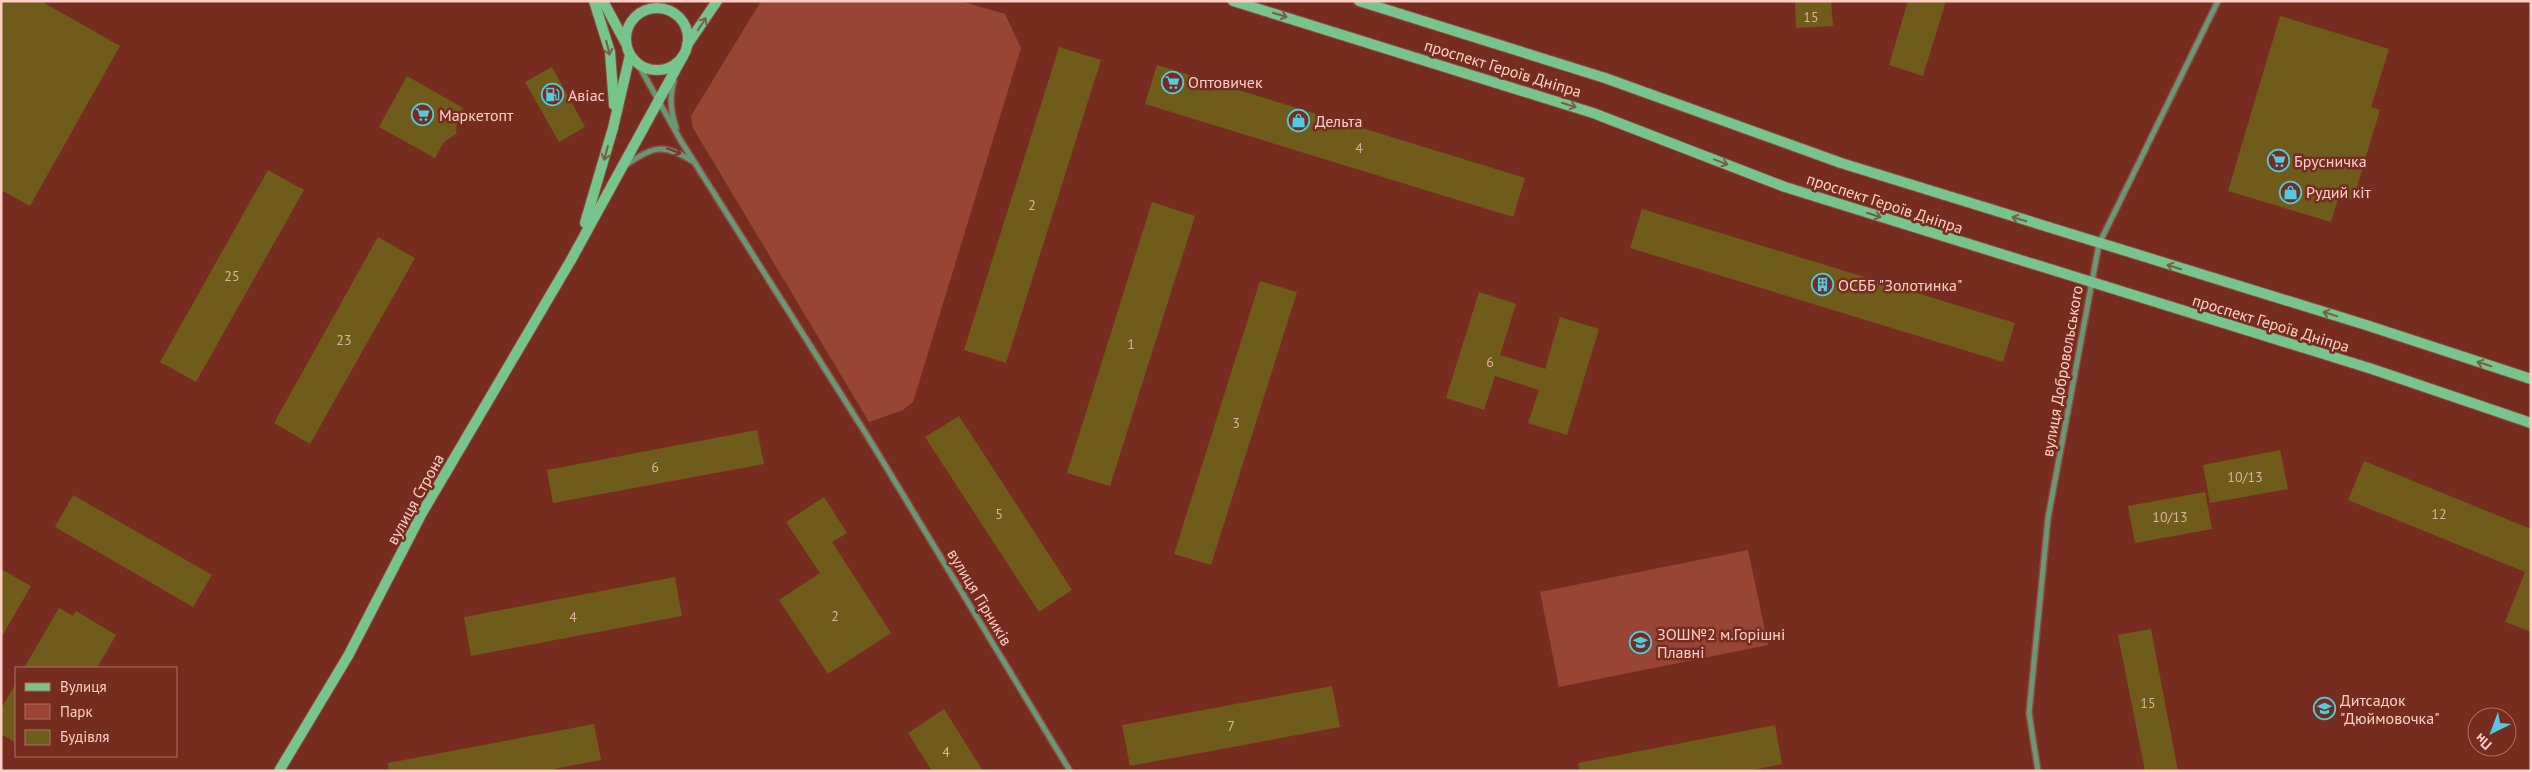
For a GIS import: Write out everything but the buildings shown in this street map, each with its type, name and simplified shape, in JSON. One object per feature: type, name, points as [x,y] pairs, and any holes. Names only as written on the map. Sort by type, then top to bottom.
[{"type":"street","points":[[594,1],[610,52],[614,88],[613,128]]},
{"type":"street","points":[[603,1],[681,141]]},
{"type":"street","points":[[579,243],[613,128],[631,54],[628,26],[642,11],[658,1],[685,26],[683,56],[671,91],[671,113],[681,141]]},
{"type":"street","points":[[579,243],[683,56],[717,1]]},
{"type":"street","name":"проспект Героїв Дніпра","points":[[1233,1],[1593,113],[1786,187],[2090,283],[2372,369],[2531,423]]},
{"type":"street","name":"проспект Героїв Дніпра","points":[[1359,1],[1605,78],[1841,163],[2366,325],[2531,379]]},
{"type":"street","name":"вулиця Добровольського","points":[[2038,771],[2029,713],[2048,518],[2090,283],[2099,244],[2218,1]]},
{"type":"street","points":[[642,11],[652,8],[672,12]]},
{"type":"street","points":[[631,54],[646,68],[666,68],[683,56]]},
{"type":"street","name":"вулиця Гірників","points":[[681,141],[868,437],[1070,771]]},
{"type":"street","points":[[620,169],[640,155],[653,150],[667,148],[695,163]]},
{"type":"street","name":"вулиця Строна","points":[[279,771],[348,656],[422,513],[579,243]]},
{"type":"green space","points":[[761,1],[960,1],[1005,14],[1021,48],[913,402],[903,410],[869,422],[693,128],[691,116]]},
{"type":"green space","points":[[1748,550],[1768,645],[1559,687],[1540,592]]},
{"type":"place","name":"Оптовичек","points":[[1172,82]]},
{"type":"place","name":"Авіас","points":[[552,95]]},
{"type":"place","name":"Маркетопт","points":[[423,115]]},
{"type":"place","name":"Дельта","points":[[1299,121]]},
{"type":"place","name":"Брусничка","points":[[2278,161]]},
{"type":"place","name":"Рудий кіт","points":[[2290,192]]},
{"type":"place","name":"ОСББ \"Золотинка\"","points":[[1822,285]]},
{"type":"place","name":"ЗОШ№2 м.Горішні Плавні","points":[[1641,643]]},
{"type":"place","name":"Дитсадок \"Дюймовочка\"","points":[[2324,709]]}]
